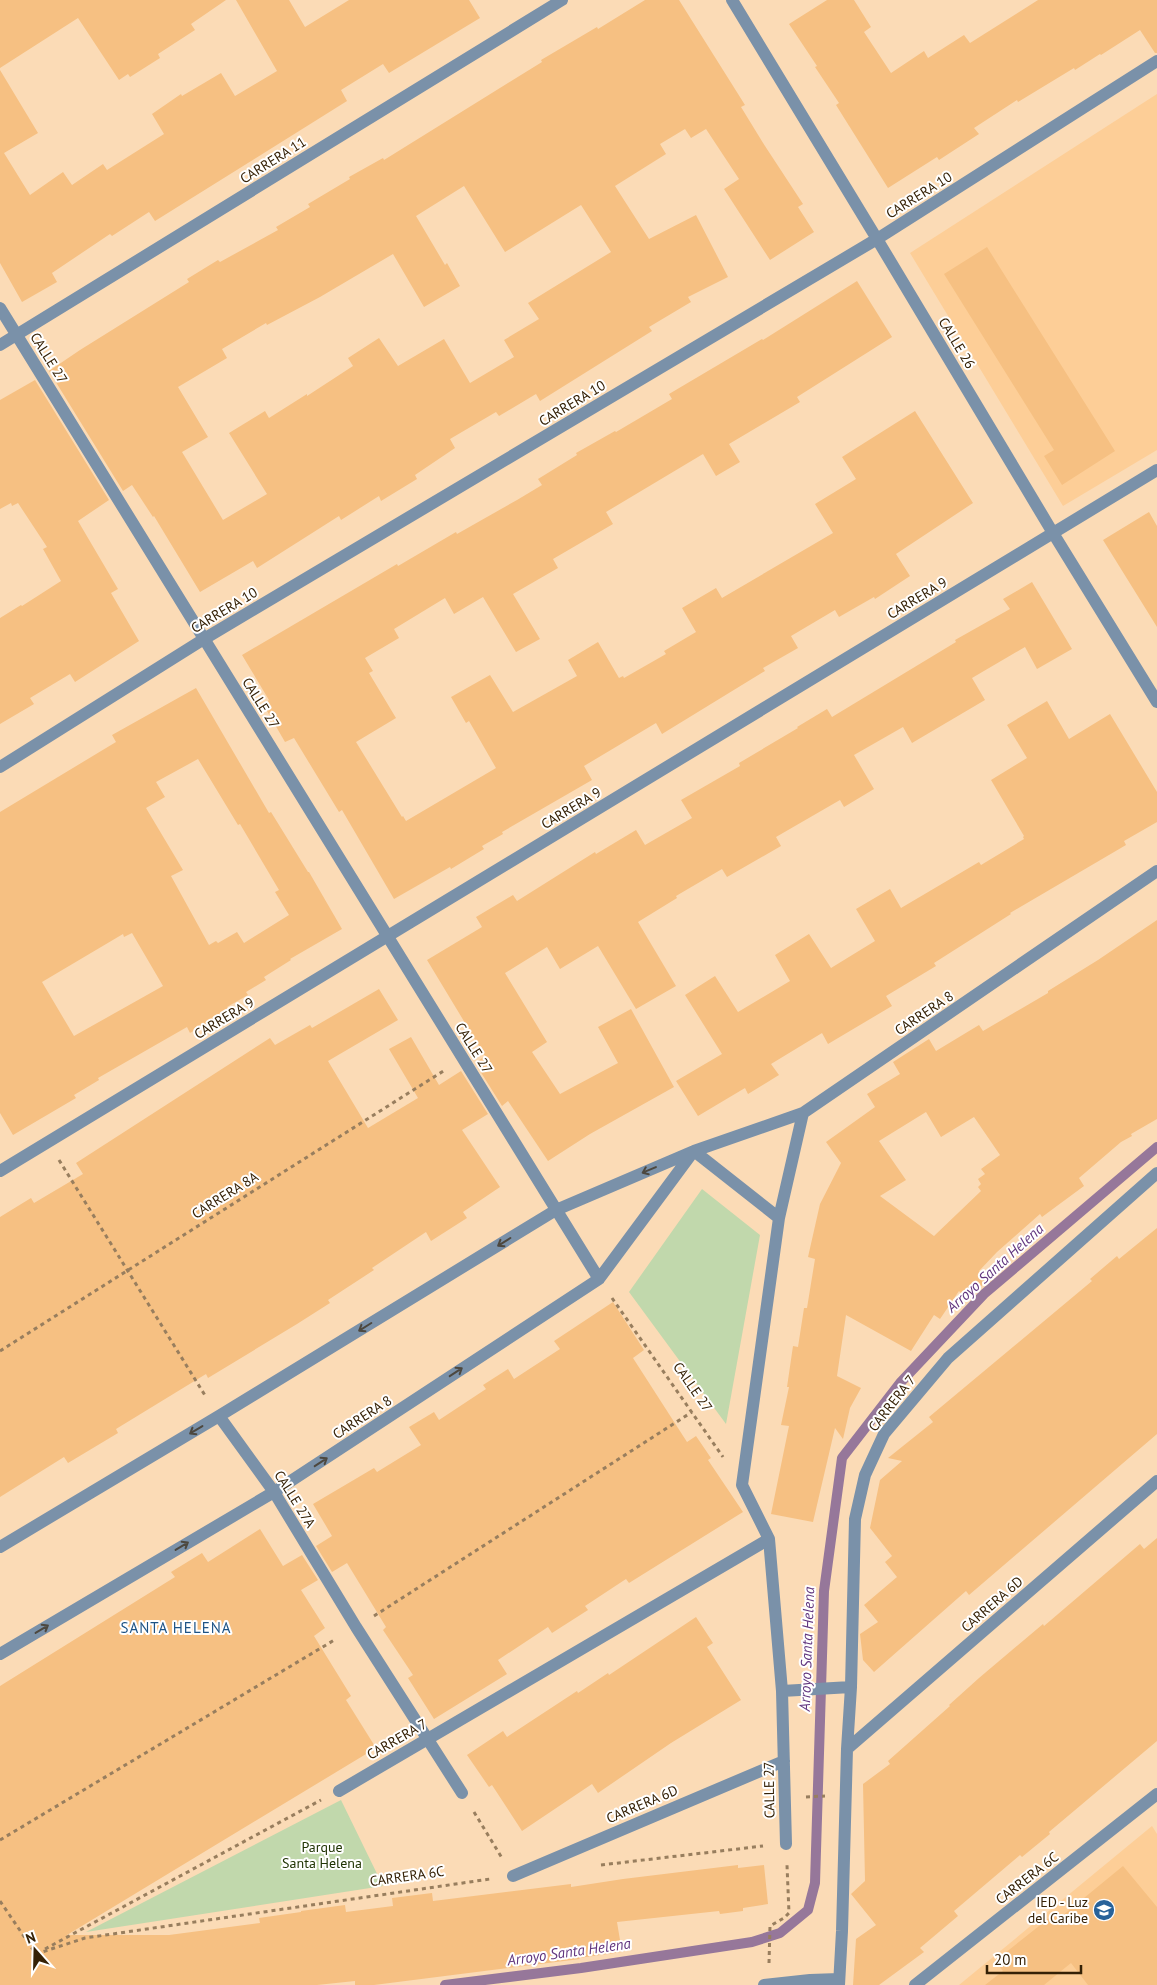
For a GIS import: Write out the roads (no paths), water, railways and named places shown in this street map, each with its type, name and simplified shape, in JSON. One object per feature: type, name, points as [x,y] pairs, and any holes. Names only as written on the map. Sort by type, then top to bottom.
[{"type":"street","name":"CARRERA 11","points":[[0,346],[562,0]]},
{"type":"street","name":"CALLE 26","points":[[732,0],[1157,702]]},
{"type":"street","name":"CARRERA 10","points":[[0,767],[204,639],[877,239],[1157,61]]},
{"type":"street","name":"CALLE 27","points":[[0,308],[599,1279]]},
{"type":"street","name":"CARRERA 9","points":[[0,1171],[1157,470]]},
{"type":"street","name":"CARRERA 8","points":[[0,1547],[556,1210],[694,1151],[804,1114],[1157,871]]},
{"type":"street","points":[[694,1151],[779,1218],[804,1114]]},
{"type":"street","name":"CARRERA 8","points":[[0,1654],[274,1492],[599,1279],[694,1151]]},
{"type":"street","name":"CARRERA 7","points":[[847,1749],[851,1687],[855,1519],[865,1475],[884,1434],[948,1358],[1157,1174]]},
{"type":"street","name":"CALLE 27","points":[[779,1218],[742,1485],[768,1539],[782,1691],[786,1844]]},
{"type":"street","name":"CALLE 27A","points":[[219,1416],[274,1492],[356,1628],[462,1793]]},
{"type":"street","name":"CARRERA 6D","points":[[847,1749],[1157,1481]]},
{"type":"street","name":"CARRERA 7","points":[[339,1791],[768,1539]]},
{"type":"street","points":[[782,1691],[851,1687]]},
{"type":"street","points":[[764,1985],[810,1980],[839,1982],[847,1749]]},
{"type":"street","name":"CARRERA 6D","points":[[512,1876],[784,1761]]},
{"type":"street","name":"CARRERA 6C","points":[[915,1985],[1157,1794]]},
{"type":"waterway","name":"Arroyo Santa Helena","points":[[445,1985],[581,1968],[752,1942],[780,1933],[808,1910],[815,1883],[824,1591],[842,1458],[900,1383],[984,1294],[1157,1147]]},
{"type":"place","name":"IED - Luz del Caribe","points":[[1104,1910]]},
{"type":"district","name":"SANTA HELENA","points":[[176,1628]]},
{"type":"park label","name":"Parque Santa Helena","points":[[322,1855]]}]
